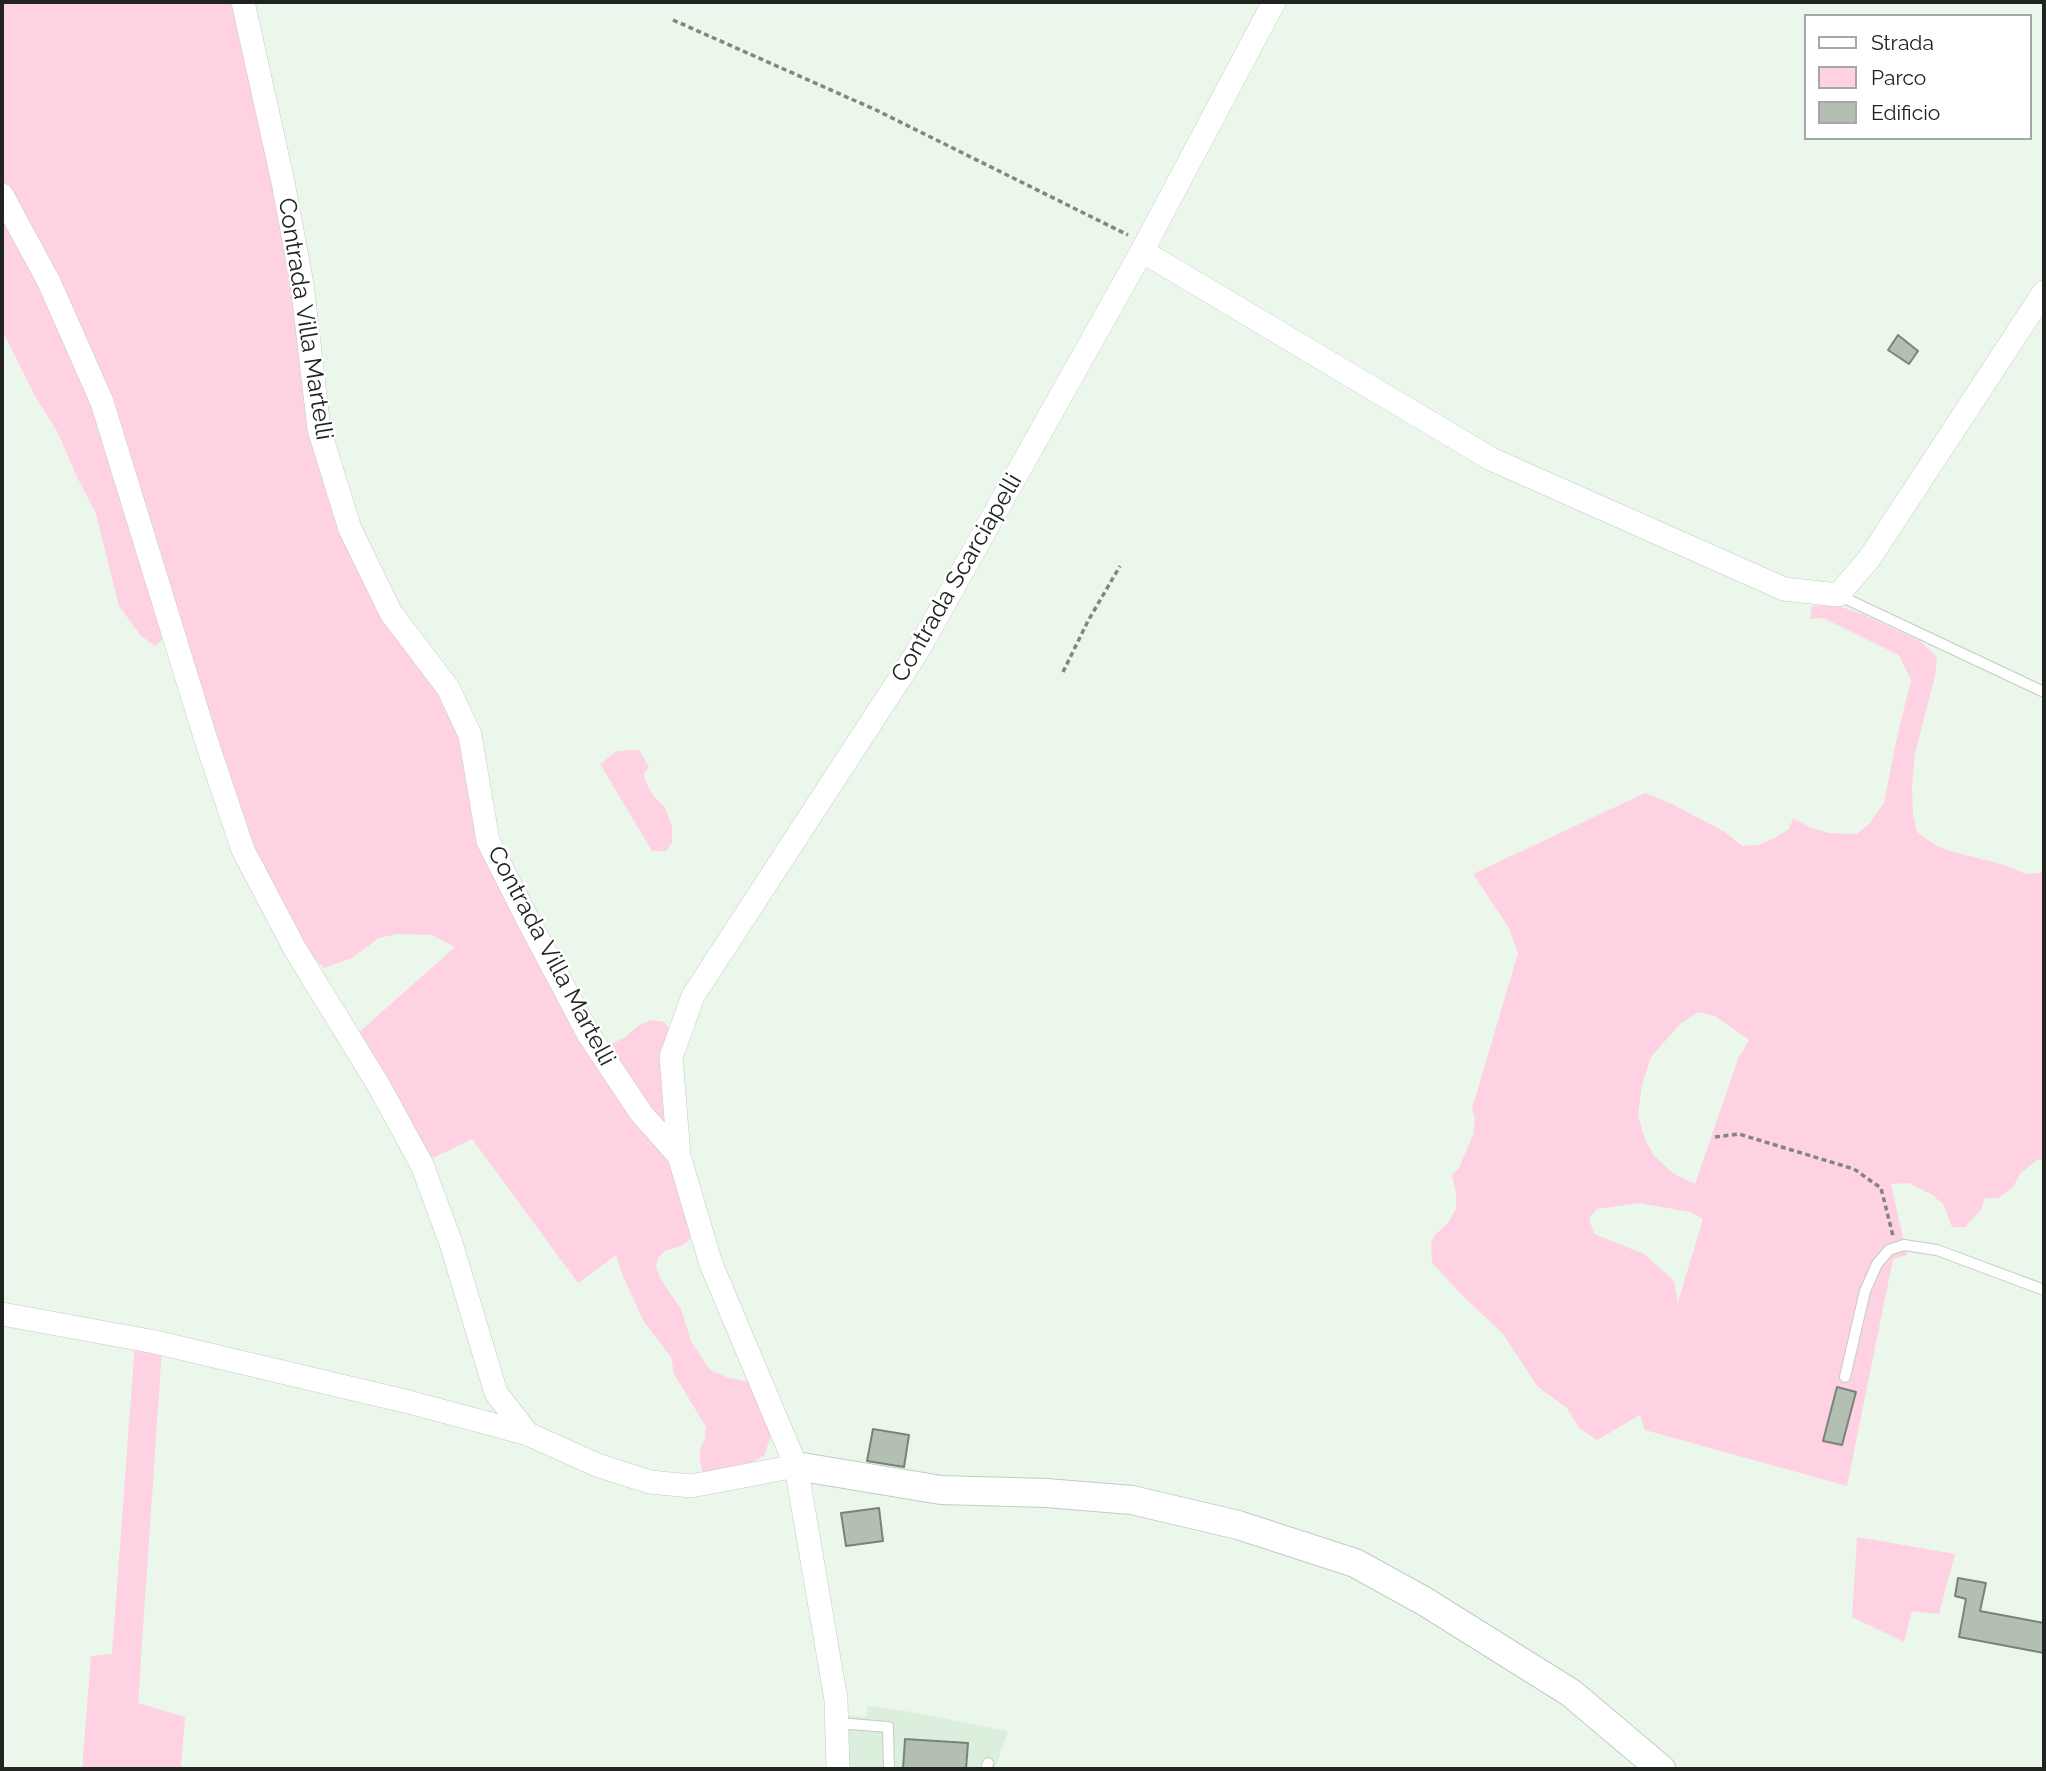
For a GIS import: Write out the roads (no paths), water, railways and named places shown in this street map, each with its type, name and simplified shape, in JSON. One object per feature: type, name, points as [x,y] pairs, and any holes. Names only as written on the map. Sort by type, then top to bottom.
[{"type":"street","name":"Contrada Villa Martelli","points":[[243,2],[283,182],[302,284],[319,429],[350,529],[391,613],[448,688],[470,735],[488,841],[527,918],[589,1035],[641,1113],[679,1156],[711,1264],[796,1466],[836,1700],[838,1769]]},
{"type":"street","name":"Contrada Scarciapelli","points":[[679,1156],[671,1056],[693,996],[917,652],[1144,248],[1274,2]]},
{"type":"street","points":[[2,195],[49,282],[102,402],[206,740],[243,850],[295,948],[379,1086],[422,1164],[451,1244],[496,1393],[528,1434]]},
{"type":"street","points":[[1144,248],[1492,459],[1784,589],[1838,595],[1869,559],[2044,292]]},
{"type":"street","points":[[2,1314],[156,1342],[396,1398],[528,1434],[597,1465],[650,1482],[691,1486],[796,1466],[941,1490],[1046,1493],[1132,1500],[1238,1525],[1355,1563],[1424,1601],[1570,1693],[1661,1769]]},
{"type":"lane","points":[[1838,595],[2044,692]]},
{"type":"lane","points":[[1845,1377],[1865,1291],[1877,1264],[1889,1250],[1905,1245],[1937,1250],[2044,1290]]},
{"type":"lane","points":[[837,1723],[888,1727],[889,1769]]}]
